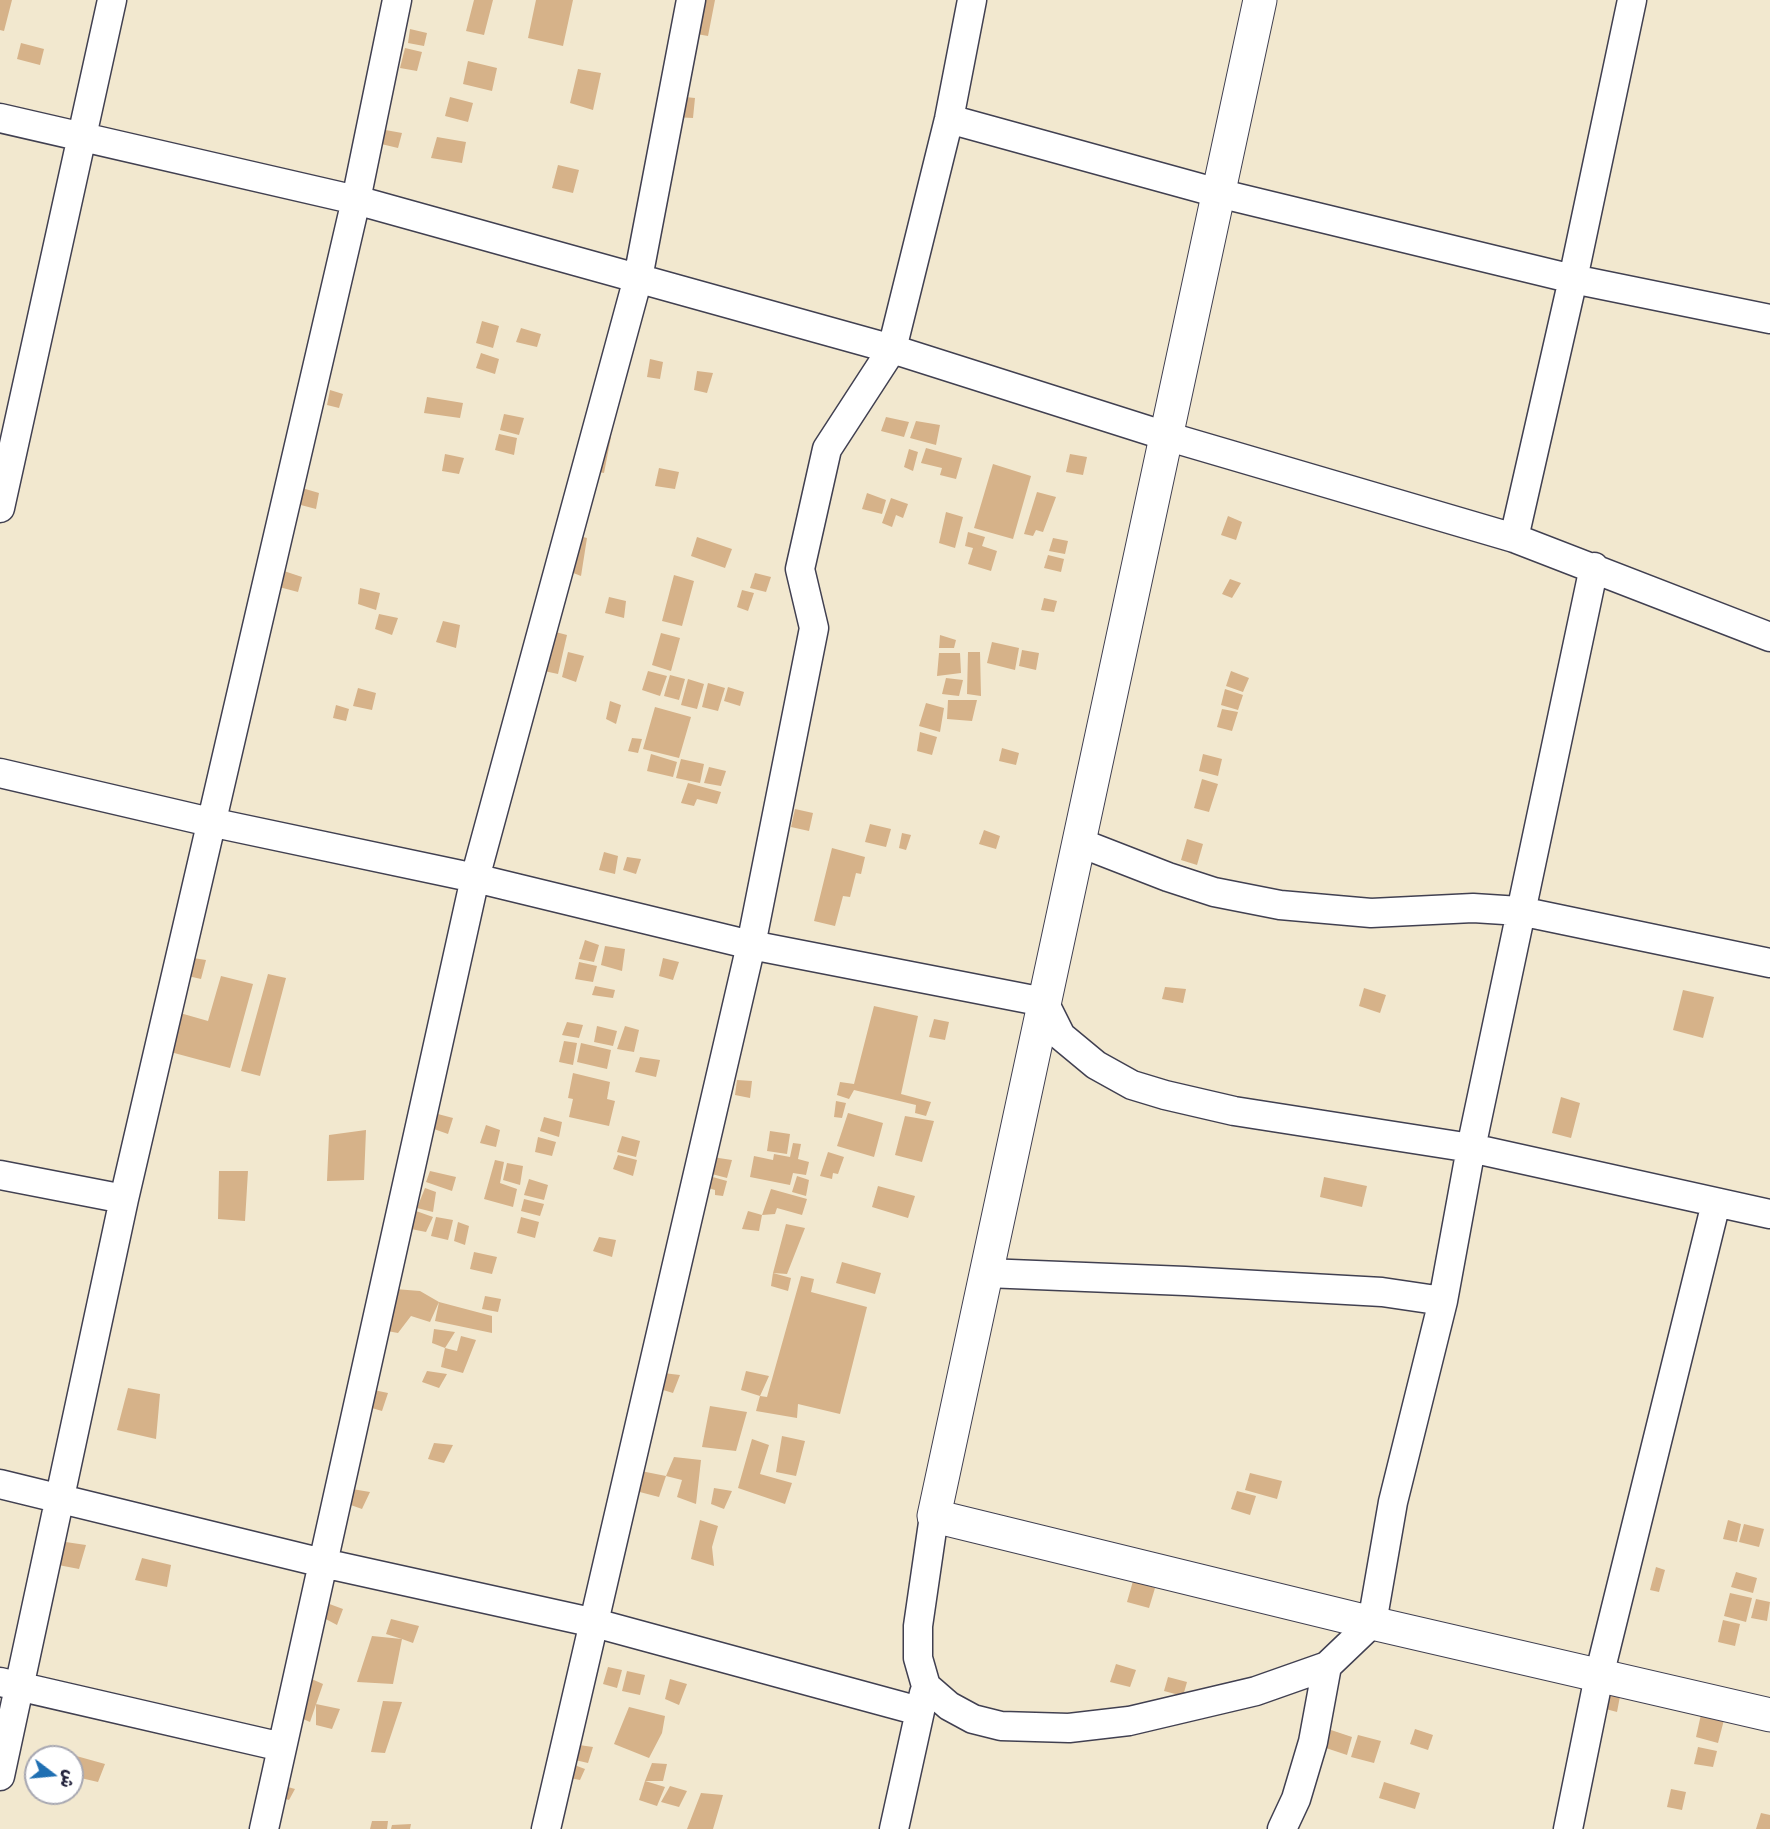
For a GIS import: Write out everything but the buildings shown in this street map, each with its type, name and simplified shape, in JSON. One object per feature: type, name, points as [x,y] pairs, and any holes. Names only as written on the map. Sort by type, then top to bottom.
[{"type":"street","points":[[0,508],[112,0]]},
{"type":"street","points":[[0,1776],[10,1684],[61,1499],[124,1199],[356,200],[397,0]]},
{"type":"street","points":[[264,1829],[474,878],[638,278],[691,0]]},
{"type":"street","points":[[546,1829],[751,945],[814,628],[800,569],[826,450],[892,349],[949,119],[972,0]]},
{"type":"street","points":[[894,1829],[922,1699],[918,1626],[933,1516],[1260,0]]},
{"type":"street","points":[[1514,538],[1573,279],[1632,0]]},
{"type":"street","points":[[0,118],[356,200],[892,349],[1166,436],[1514,538],[1594,567],[1770,637]]},
{"type":"street","points":[[949,119],[1218,192],[1573,279],[1770,319]]},
{"type":"street","points":[[0,1484],[323,1563],[922,1699],[949,1706],[973,1719],[1001,1726],[1069,1728],[1129,1720],[1245,1693],[1327,1666],[1372,1623],[1393,1502],[1443,1301],[1471,1148],[1594,567]]},
{"type":"street","points":[[0,773],[210,822],[474,878],[751,945],[1044,1002]]},
{"type":"street","points":[[1078,842],[1168,878],[1214,892],[1280,905],[1371,913],[1473,908],[1520,911],[1770,963]]},
{"type":"street","points":[[1044,1002],[1061,1036],[1096,1065],[1132,1085],[1234,1111],[1471,1148],[1770,1214]]},
{"type":"street","points":[[0,1175],[124,1199]]},
{"type":"street","points":[[1568,1829],[1599,1676],[1716,1203]]},
{"type":"street","points":[[986,1273],[1382,1292],[1443,1301]]},
{"type":"street","points":[[933,1516],[1372,1623],[1770,1715]]},
{"type":"street","points":[[1282,1829],[1296,1799],[1313,1742],[1327,1666]]},
{"type":"street","points":[[10,1684],[282,1747]]}]
